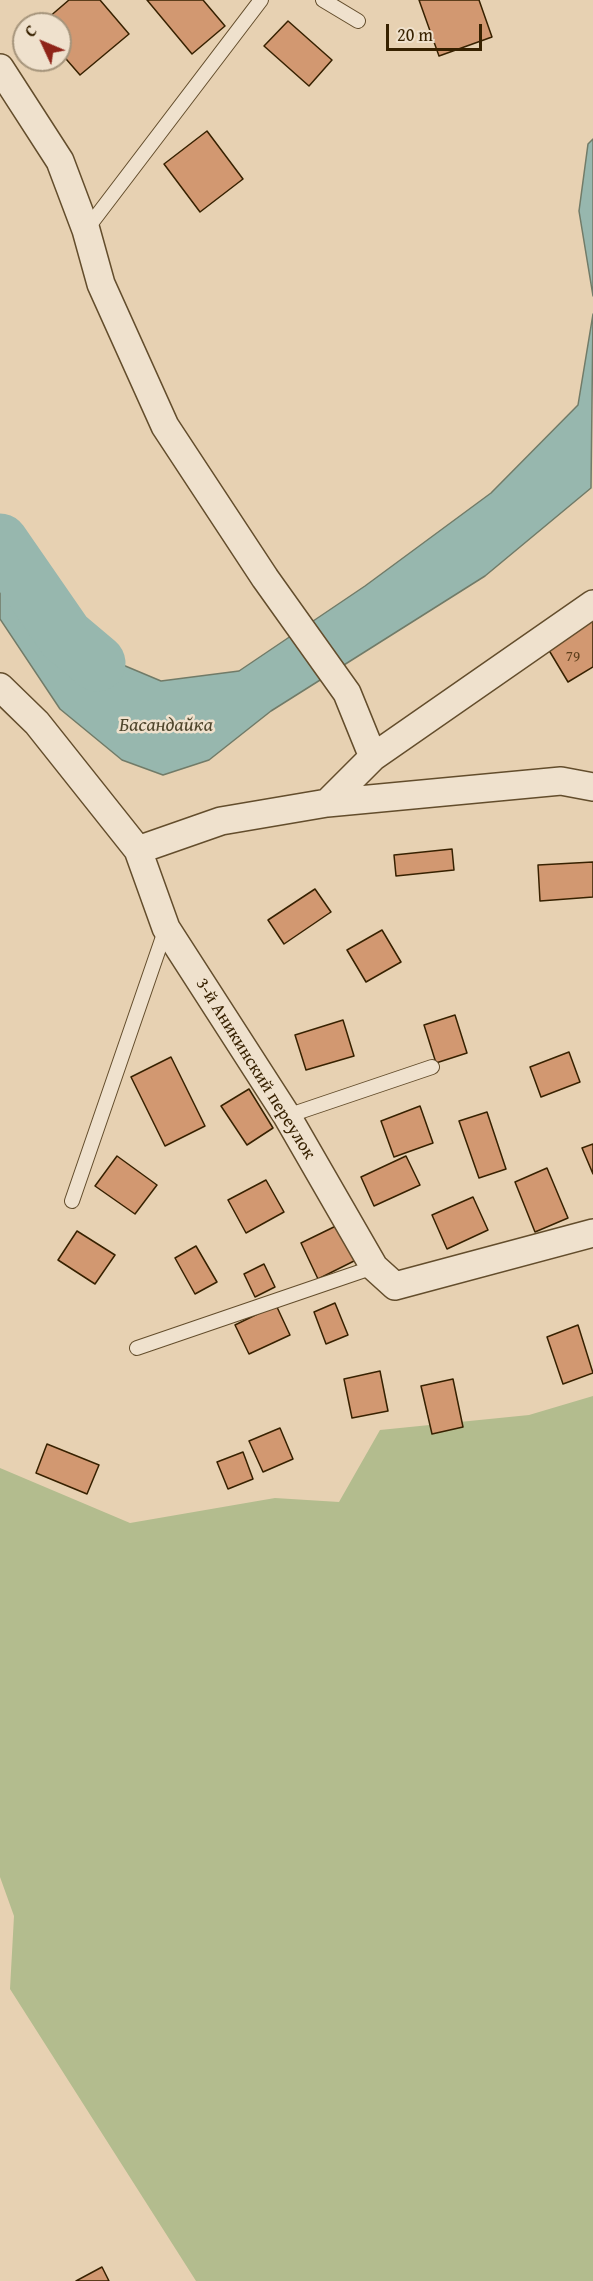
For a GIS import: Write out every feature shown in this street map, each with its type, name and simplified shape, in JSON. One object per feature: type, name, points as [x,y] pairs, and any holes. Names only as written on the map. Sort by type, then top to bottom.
[{"type":"street","points":[[0,68],[60,161],[86,230],[101,284],[165,426],[278,596],[347,693],[373,757]]},
{"type":"street","points":[[327,803],[373,757],[593,604]]},
{"type":"street","name":"3-й Аникинский переулок","points":[[0,687],[37,723],[138,850],[166,928],[287,1116],[374,1267],[395,1286],[593,1233]]},
{"type":"street","points":[[138,850],[221,822],[327,803],[561,781],[593,787]]},
{"type":"lane","points":[[86,230],[261,0]]},
{"type":"lane","points":[[322,0],[358,21]]},
{"type":"lane","points":[[72,1201],[166,928]]},
{"type":"lane","points":[[287,1116],[432,1067]]},
{"type":"lane","points":[[137,1348],[374,1267]]},
{"type":"green space","points":[[593,1396],[593,2281],[196,2281],[10,1989],[14,1916],[0,1877],[0,1468],[130,1523],[275,1498],[339,1502],[380,1430],[529,1415]]},
{"type":"water","points":[[593,139],[593,296],[579,211],[588,144]]},
{"type":"water","name":"Басандайка","points":[[593,314],[591,488],[485,576],[271,711],[209,760],[163,775],[122,760],[60,709],[0,619],[0,544],[20,581],[92,652],[161,681],[239,671],[365,586],[491,493],[578,405]]},
{"type":"building","points":[[69,0],[100,0],[129,34],[80,75],[72,66],[72,12],[55,12]]},
{"type":"building","points":[[147,0],[203,0],[225,26],[192,54]]},
{"type":"building","points":[[419,0],[479,0],[492,37],[439,56]]},
{"type":"building","points":[[288,21],[332,60],[309,86],[264,46]]},
{"type":"building","points":[[207,131],[243,179],[200,212],[164,164]]},
{"type":"building","points":[[593,618],[593,667],[568,682],[547,647]]},
{"type":"building","points":[[452,849],[454,870],[396,876],[394,855]]},
{"type":"building","points":[[593,862],[593,897],[540,901],[538,865]]},
{"type":"building","points":[[315,889],[331,912],[284,944],[268,920]]},
{"type":"building","points":[[382,930],[401,962],[366,982],[347,950]]},
{"type":"building","points":[[455,1015],[467,1053],[436,1063],[424,1025]]},
{"type":"building","points":[[343,1020],[354,1056],[306,1070],[295,1035]]},
{"type":"building","points":[[569,1052],[580,1082],[541,1097],[530,1067]]},
{"type":"building","points":[[171,1057],[205,1126],[165,1146],[131,1077]]},
{"type":"building","points":[[249,1089],[273,1128],[247,1145],[221,1106]]},
{"type":"building","points":[[420,1106],[433,1143],[394,1157],[381,1121]]},
{"type":"building","points":[[487,1112],[506,1169],[479,1178],[459,1121]]},
{"type":"building","points":[[593,1144],[593,1174],[582,1148]]},
{"type":"building","points":[[117,1156],[157,1185],[135,1214],[95,1186]]},
{"type":"building","points":[[406,1156],[420,1185],[374,1206],[361,1177]]},
{"type":"building","points":[[547,1168],[568,1218],[535,1232],[515,1182]]},
{"type":"building","points":[[266,1180],[284,1212],[246,1233],[228,1200]]},
{"type":"building","points":[[473,1197],[488,1230],[447,1249],[432,1215]]},
{"type":"building","points":[[340,1224],[358,1259],[318,1279],[301,1243]]},
{"type":"building","points":[[77,1231],[115,1255],[95,1284],[58,1260]]},
{"type":"building","points":[[196,1246],[217,1282],[195,1294],[175,1258]]},
{"type":"building","points":[[264,1264],[275,1287],[255,1297],[244,1274]]},
{"type":"building","points":[[335,1303],[348,1335],[326,1344],[314,1312]]},
{"type":"building","points":[[276,1305],[290,1335],[249,1354],[235,1325]]},
{"type":"building","points":[[578,1325],[593,1373],[563,1384],[547,1337]]},
{"type":"building","points":[[380,1371],[388,1411],[352,1418],[344,1379]]},
{"type":"building","points":[[453,1379],[463,1427],[432,1434],[421,1386]]},
{"type":"building","points":[[280,1428],[293,1459],[263,1472],[249,1441]]},
{"type":"building","points":[[47,1444],[99,1465],[87,1494],[36,1473]]},
{"type":"building","points":[[243,1452],[253,1479],[228,1489],[217,1462]]},
{"type":"building","points":[[102,2267],[109,2281],[76,2281]]},
{"type":"waterway","name":"Басандайка","points":[[0,542],[65,636],[97,663]]}]
